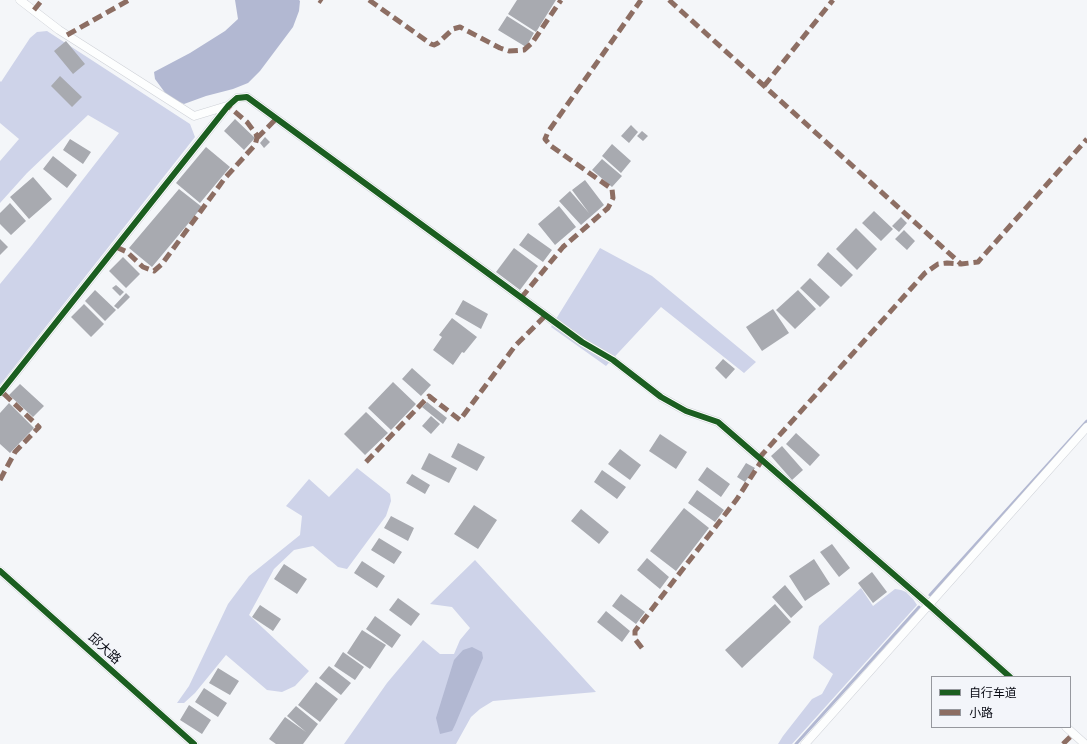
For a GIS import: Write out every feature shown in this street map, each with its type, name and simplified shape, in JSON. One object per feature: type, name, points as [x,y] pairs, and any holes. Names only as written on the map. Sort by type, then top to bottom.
[{"type":"street","points":[[20,0],[59,30],[194,116],[228,106]]},
{"type":"street","points":[[0,393],[228,106],[237,98],[247,97],[582,342],[613,360],[661,397],[686,411],[718,422],[1009,676]]},
{"type":"street","points":[[805,744],[1087,428]]},
{"type":"street","name":"邱大路","points":[[0,571],[194,744]]},
{"type":"street","points":[[1067,728],[1084,744]]},
{"type":"shaded area","points":[[235,0],[300,1],[299,11],[293,27],[260,71],[248,83],[184,104],[166,94],[155,79],[154,72],[190,53],[225,31],[238,19]]},
{"type":"shaded area","points":[[47,31],[190,124],[195,137],[0,385],[0,284],[119,133],[88,115],[27,173],[0,203],[0,161],[19,139],[0,123],[0,81],[1,82],[30,38],[37,32]]},
{"type":"shaded area","points":[[600,248],[652,276],[756,362],[744,373],[661,307],[606,366],[551,327]]},
{"type":"shaded area","points":[[357,468],[390,494],[391,501],[386,516],[347,569],[338,567],[313,546],[294,550],[274,569],[249,615],[309,671],[295,686],[282,692],[267,690],[226,655],[195,693],[184,703],[177,703],[189,686],[228,604],[249,576],[300,535],[302,516],[286,506],[309,479],[329,497]]},
{"type":"shaded area","points":[[475,560],[596,692],[493,701],[471,717],[456,744],[344,744],[387,683],[423,640],[440,654],[454,654],[460,640],[470,628],[452,607],[430,604]]},
{"type":"shaded area","points":[[861,588],[873,606],[895,589],[906,592],[917,605],[792,744],[778,744],[812,699],[822,694],[833,674],[813,658],[819,626]]},
{"type":"shaded area","points":[[472,647],[482,652],[483,658],[452,731],[440,734],[436,718],[454,660],[463,650]]},
{"type":"building","points":[[517,0],[556,0],[536,32],[508,14]]},
{"type":"building","points":[[507,16],[534,33],[526,47],[498,30]]},
{"type":"building","points":[[66,41],[85,64],[73,74],[54,51]]},
{"type":"building","points":[[60,76],[82,97],[72,107],[51,86]]},
{"type":"building","points":[[235,119],[255,138],[244,150],[224,131]]},
{"type":"building","points":[[631,125],[638,132],[629,143],[621,136]]},
{"type":"building","points":[[642,131],[648,136],[643,141],[637,136]]},
{"type":"building","points":[[265,137],[270,142],[264,148],[260,143]]},
{"type":"building","points":[[70,139],[91,152],[83,164],[63,150]]},
{"type":"building","points":[[612,144],[631,161],[621,173],[602,156]]},
{"type":"building","points":[[206,147],[230,167],[200,203],[176,183]]},
{"type":"building","points":[[53,156],[77,175],[67,188],[43,169]]},
{"type":"building","points":[[602,159],[622,176],[612,187],[592,170]]},
{"type":"building","points":[[33,177],[52,199],[29,219],[10,197]]},
{"type":"building","points":[[585,180],[604,205],[581,225],[559,201],[570,191],[589,213],[572,190]]},
{"type":"building","points":[[179,189],[202,207],[152,267],[129,248]]},
{"type":"building","points":[[10,203],[26,221],[11,235],[0,224],[0,213]]},
{"type":"building","points":[[559,206],[576,227],[555,245],[538,224]]},
{"type":"building","points":[[874,211],[893,229],[881,241],[862,223]]},
{"type":"building","points":[[901,217],[907,223],[899,232],[892,226]]},
{"type":"building","points":[[856,228],[877,249],[857,270],[836,249]]},
{"type":"building","points":[[904,230],[915,241],[907,250],[895,239]]},
{"type":"building","points":[[528,233],[552,250],[543,262],[519,245]]},
{"type":"building","points":[[0,239],[8,247],[0,255]]},
{"type":"building","points":[[514,248],[538,266],[520,290],[496,272]]},
{"type":"building","points":[[828,252],[853,275],[841,287],[817,265]]},
{"type":"building","points":[[123,257],[140,274],[126,288],[109,271]]},
{"type":"building","points":[[810,278],[830,297],[820,307],[800,288]]},
{"type":"building","points":[[116,285],[124,292],[120,296],[112,288]]},
{"type":"building","points":[[95,290],[116,310],[105,321],[85,301]]},
{"type":"building","points":[[798,290],[816,309],[795,329],[776,310]]},
{"type":"building","points":[[126,293],[130,297],[118,309],[114,306]]},
{"type":"building","points":[[463,300],[488,314],[481,329],[455,314]]},
{"type":"building","points":[[84,304],[104,324],[91,337],[71,317]]},
{"type":"building","points":[[773,309],[789,333],[762,351],[746,327]]},
{"type":"building","points":[[452,318],[477,337],[464,353],[462,352],[453,365],[433,350],[442,337],[439,335]]},
{"type":"building","points":[[723,359],[735,369],[726,379],[715,368]]},
{"type":"building","points":[[412,368],[431,385],[421,396],[402,379]]},
{"type":"building","points":[[393,382],[416,404],[391,430],[368,408]]},
{"type":"building","points":[[20,384],[44,406],[33,417],[9,395]]},
{"type":"building","points":[[427,402],[447,418],[443,424],[422,407]]},
{"type":"building","points":[[9,403],[34,428],[10,453],[0,444],[0,413]]},
{"type":"building","points":[[366,412],[388,433],[365,455],[344,434]]},
{"type":"building","points":[[431,416],[440,424],[431,434],[422,426]]},
{"type":"building","points":[[796,433],[820,455],[810,466],[786,444]]},
{"type":"building","points":[[660,434],[687,452],[676,469],[649,451]]},
{"type":"building","points":[[458,443],[485,457],[477,471],[451,457]]},
{"type":"building","points":[[782,446],[803,470],[792,480],[771,456]]},
{"type":"building","points":[[620,449],[641,465],[630,480],[608,464]]},
{"type":"building","points":[[429,453],[457,468],[449,483],[421,469]]},
{"type":"building","points":[[746,463],[755,468],[745,482],[737,477]]},
{"type":"building","points":[[707,467],[730,484],[721,497],[698,480]]},
{"type":"building","points":[[602,470],[626,487],[617,499],[594,482]]},
{"type":"building","points":[[412,474],[430,485],[425,494],[406,483]]},
{"type":"building","points":[[697,490],[724,510],[715,522],[688,503]]},
{"type":"building","points":[[474,505],[497,520],[478,549],[454,534]]},
{"type":"building","points":[[684,508],[709,528],[676,571],[650,551]]},
{"type":"building","points":[[581,509],[609,532],[599,544],[571,521]]},
{"type":"building","points":[[391,516],[414,528],[408,541],[384,528]]},
{"type":"building","points":[[379,538],[402,552],[394,564],[371,550]]},
{"type":"building","points":[[832,544],[850,568],[839,577],[820,552]]},
{"type":"building","points":[[647,558],[669,577],[660,589],[637,570]]},
{"type":"building","points":[[814,559],[830,584],[805,601],[789,576]]},
{"type":"building","points":[[362,561],[385,576],[377,588],[354,573]]},
{"type":"building","points":[[284,564],[307,579],[297,594],[274,579]]},
{"type":"building","points":[[872,572],[887,592],[873,603],[858,583]]},
{"type":"building","points":[[785,585],[803,607],[791,618],[772,597]]},
{"type":"building","points":[[621,594],[645,612],[636,624],[612,606]]},
{"type":"building","points":[[398,598],[420,614],[411,626],[389,610]]},
{"type":"building","points":[[775,604],[791,622],[742,668],[725,650]]},
{"type":"building","points":[[260,605],[281,619],[273,631],[252,617]]},
{"type":"building","points":[[606,611],[630,631],[622,642],[597,622]]},
{"type":"building","points":[[375,616],[401,635],[392,648],[366,629]]},
{"type":"building","points":[[362,630],[386,645],[370,669],[347,653]]},
{"type":"building","points":[[343,652],[364,667],[355,680],[334,666]]},
{"type":"building","points":[[329,666],[351,683],[341,695],[319,678]]},
{"type":"building","points":[[218,668],[239,681],[230,695],[209,683]]},
{"type":"building","points":[[316,682],[338,699],[320,722],[298,705]]},
{"type":"building","points":[[204,688],[227,703],[218,717],[195,702]]},
{"type":"building","points":[[189,705],[211,720],[202,734],[180,720]]},
{"type":"building","points":[[296,706],[318,724],[303,744],[276,744],[269,739],[285,717],[306,732],[287,716]]},
{"type":"waterway","points":[[930,595],[1087,421]]},
{"type":"waterway","points":[[796,744],[919,607]]},
{"type":"marked path","points":[[34,10],[42,0]]},
{"type":"marked path","points":[[67,35],[129,0]]},
{"type":"marked path","points":[[369,0],[431,44],[434,45],[438,43],[453,29],[460,27],[500,48],[509,51],[524,50],[532,43],[561,0]]},
{"type":"marked path","points":[[521,298],[563,247],[608,208],[613,198],[612,189],[551,146],[545,139],[548,132],[641,0]]},
{"type":"marked path","points":[[669,0],[961,264]]},
{"type":"marked path","points":[[764,86],[833,0]]},
{"type":"marked path","points":[[116,247],[127,252],[143,267],[154,271],[162,264],[225,178],[255,145],[257,138],[256,134],[247,122],[228,106]]},
{"type":"marked path","points":[[257,138],[276,119]]},
{"type":"marked path","points":[[759,458],[925,273],[938,264],[978,262],[1087,139]]},
{"type":"marked path","points":[[366,462],[429,396],[460,420],[515,346],[545,316]]},
{"type":"marked path","points":[[0,480],[15,452],[39,427],[1,391]]},
{"type":"marked path","points":[[642,648],[635,639],[635,631],[737,499],[762,460]]},
{"type":"marked path","points":[[1063,744],[1073,734]]},
{"type":"cycle path","points":[[0,393],[228,106],[237,98],[247,97],[582,342],[613,360],[661,397],[686,411],[718,422],[1009,676]]},
{"type":"cycle path","points":[[0,571],[194,744]]}]
